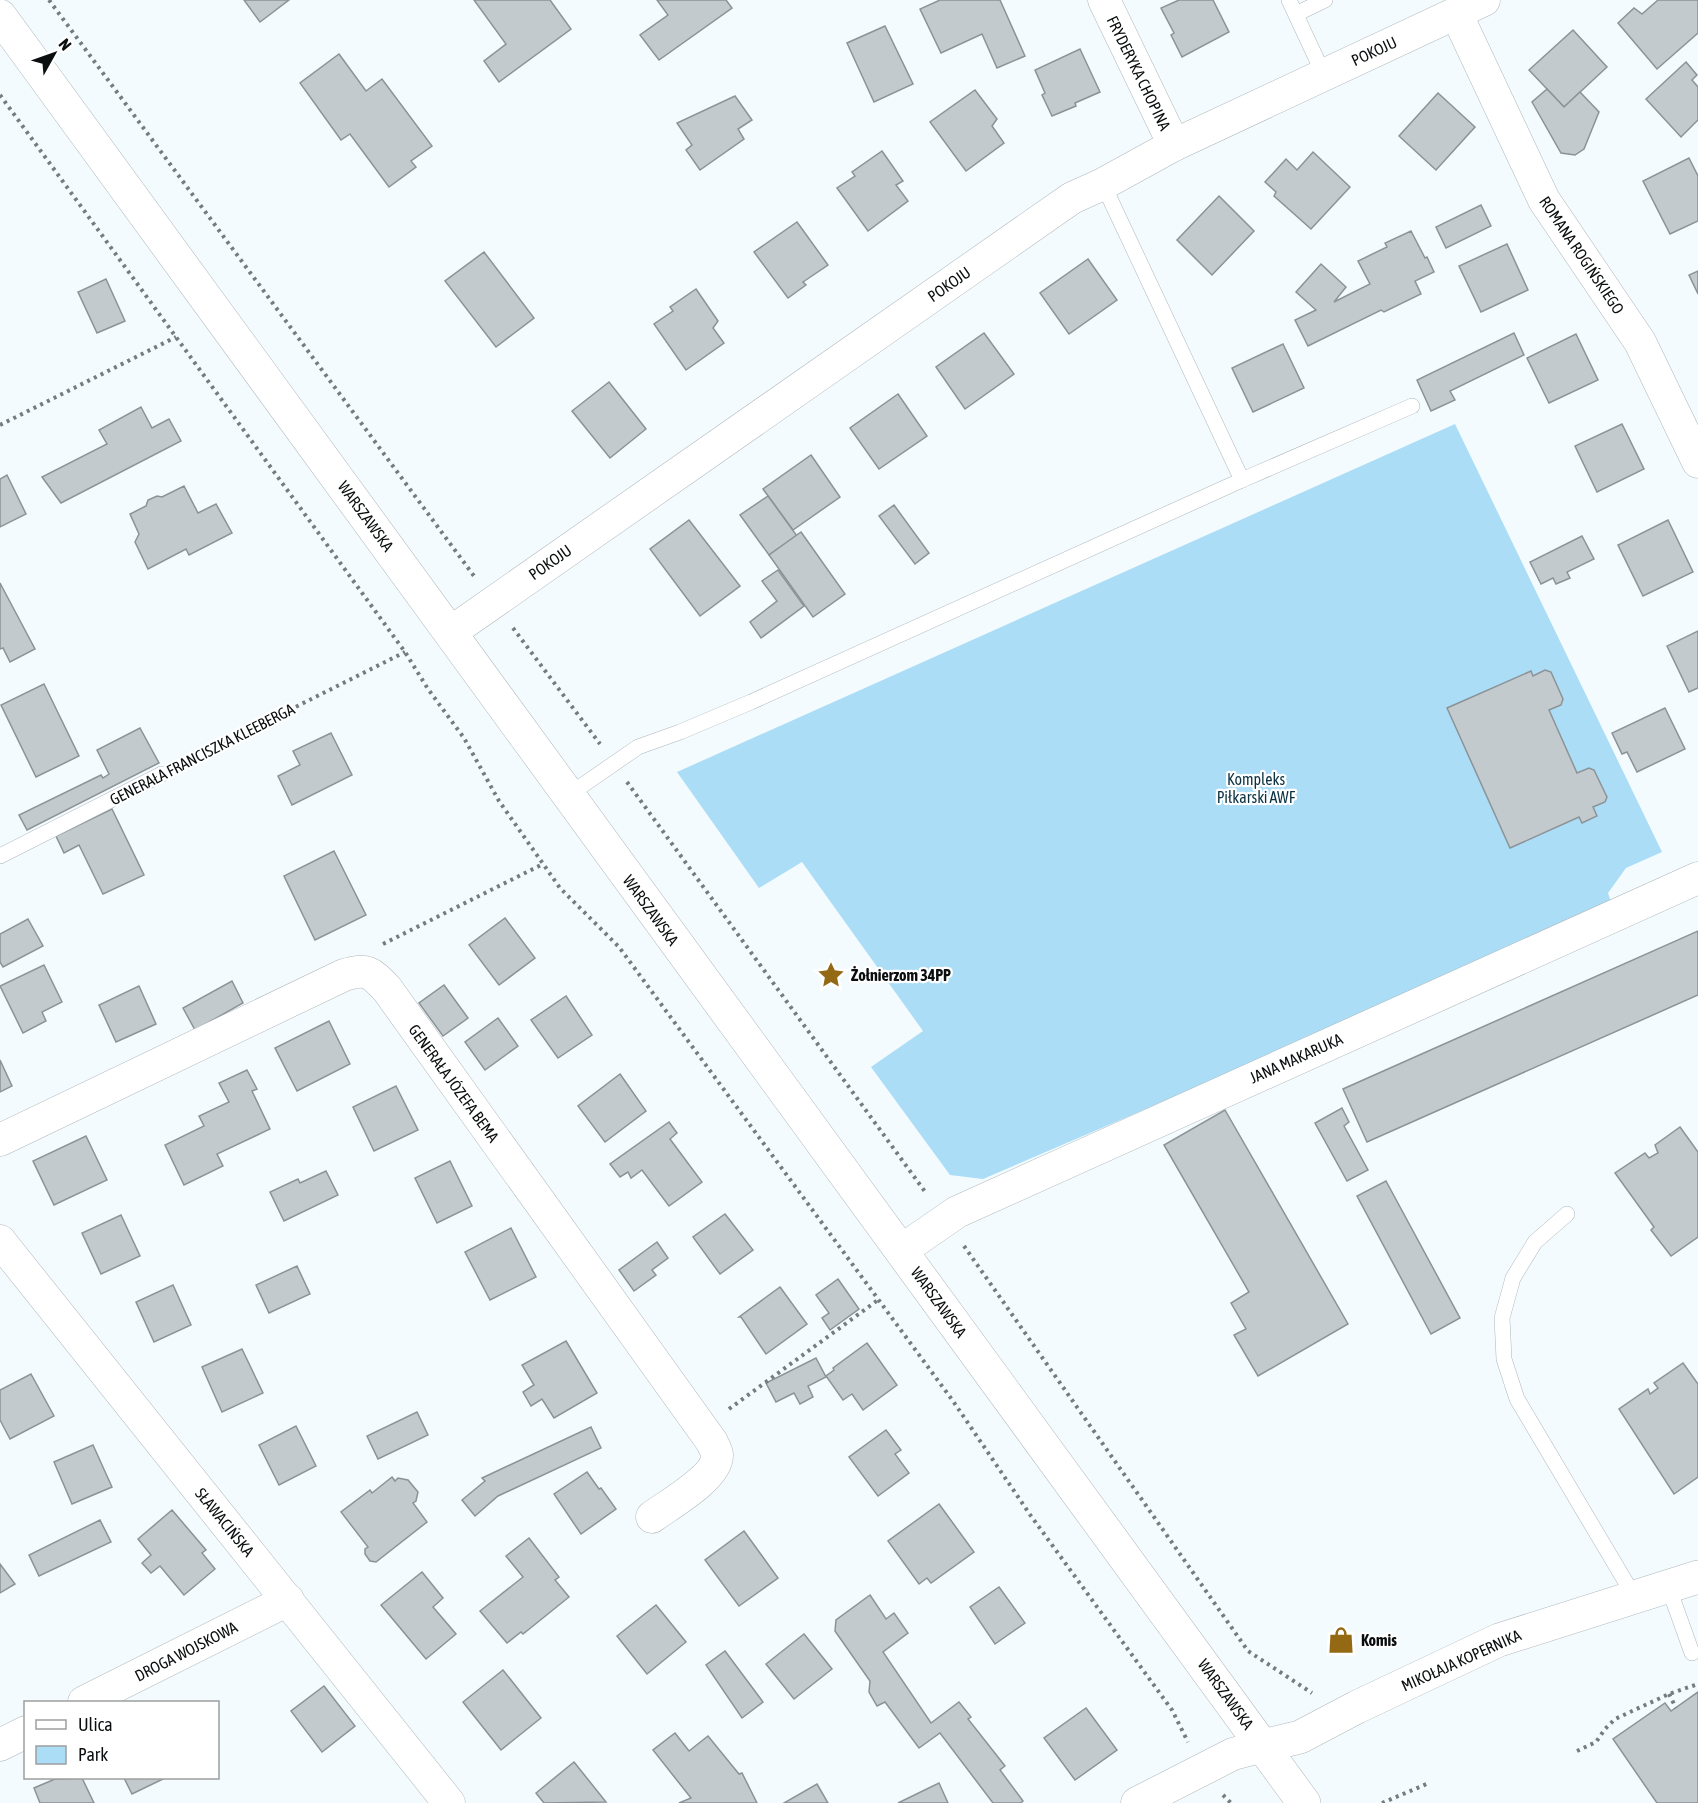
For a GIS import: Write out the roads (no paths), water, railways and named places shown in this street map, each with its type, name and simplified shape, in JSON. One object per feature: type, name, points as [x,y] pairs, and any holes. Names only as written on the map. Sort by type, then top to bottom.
[{"type":"street","name":"FRYDERYKA CHOPINA","points":[[1104,0],[1174,145]]},
{"type":"street","name":"POKOJU","points":[[451,632],[1072,198],[1103,184],[1174,145],[1470,6]]},
{"type":"street","name":"ROMANA ROGIŃSKIEGO","points":[[1470,6],[1544,200],[1640,342],[1698,462]]},
{"type":"street","name":"WARSZAWSKA","points":[[0,16],[1304,1803]]},
{"type":"street","name":"JANA MAKARUKA","points":[[902,1250],[957,1212],[1698,878]]},
{"type":"street","name":"GENERAŁA JÓZEFA BEMA","points":[[0,1140],[344,975],[360,970],[374,976],[387,989],[712,1442],[717,1455],[714,1466],[704,1479],[652,1517]]},
{"type":"street","name":"SŁAWACIŃSKA","points":[[0,1241],[449,1803]]},
{"type":"street","name":"MIKOŁAJA KOPERNIKA","points":[[1263,1746],[1300,1737],[1357,1707],[1499,1640],[1683,1581]]},
{"type":"street","name":"DROGA WOJSKOWA","points":[[86,1701],[288,1600]]},
{"type":"street","points":[[0,1745],[24,1733]]},
{"type":"street","points":[[1137,1803],[1233,1754],[1263,1746]]},
{"type":"lane","points":[[1289,0],[1324,75]]},
{"type":"lane","points":[[1296,14],[1325,0]]},
{"type":"lane","points":[[1103,184],[1242,480]]},
{"type":"lane","points":[[567,796],[613,762],[638,747],[751,702],[1242,480],[1412,406]]},
{"type":"lane","name":"GENERAŁA FRANCISZKA KLEEBERGA","points":[[0,856],[162,774]]},
{"type":"lane","points":[[1567,1214],[1535,1242],[1513,1278],[1502,1318],[1504,1359],[1517,1399],[1634,1596]]},
{"type":"lane","points":[[1683,1581],[1692,1653]]},
{"type":"place","name":"Żołnierzom 34PP","points":[[831,975]]},
{"type":"place","name":"Komis","points":[[1341,1640]]},
{"type":"park label","name":"Kompleks Piłkarski AWF","points":[[1256,788]]}]
